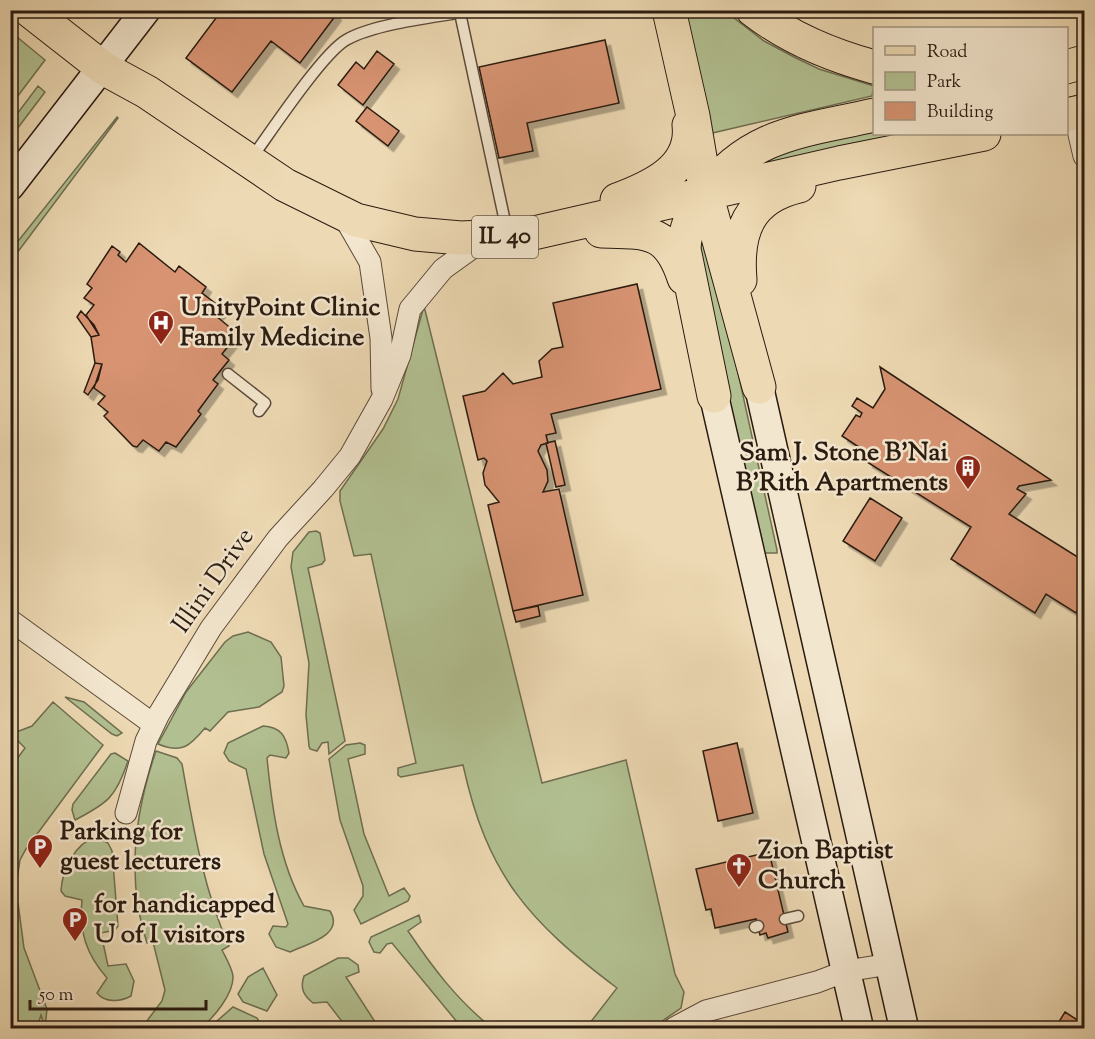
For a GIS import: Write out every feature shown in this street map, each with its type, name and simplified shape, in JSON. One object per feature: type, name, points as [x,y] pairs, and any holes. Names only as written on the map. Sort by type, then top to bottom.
[{"type":"main road","name":"IL 40","points":[[29,10],[103,68],[147,92],[249,162],[308,198],[344,215],[415,234],[500,235],[568,227],[706,193],[979,135]]},
{"type":"main road","points":[[10,186],[146,10]]},
{"type":"main road","points":[[669,10],[706,193],[759,387]]},
{"type":"main road","points":[[753,10],[791,36],[839,56],[873,67]]},
{"type":"main road","points":[[1068,59],[1084,55]]},
{"type":"main road","points":[[1068,67],[1084,62]]},
{"type":"main road","points":[[500,235],[617,200],[666,177],[678,166],[688,145],[686,94]]},
{"type":"main road","points":[[714,396],[684,249],[686,231],[706,193],[716,178],[731,163],[766,142],[873,115]]},
{"type":"main road","points":[[904,1029],[759,387],[746,324],[739,269],[742,235],[751,215],[767,199],[788,189],[875,168],[942,143]]},
{"type":"main road","points":[[568,227],[645,232],[669,245],[686,284],[714,396],[859,1029]]},
{"type":"street","points":[[1075,113],[1084,156]]},
{"type":"street","points":[[344,215],[370,262],[381,338],[382,399]]},
{"type":"street","name":"Illini Drive","points":[[126,813],[140,758],[153,724],[211,628],[278,538],[350,456],[382,399],[400,355],[410,309],[443,269],[500,235]]},
{"type":"street","points":[[10,620],[153,724]]},
{"type":"street","points":[[674,1029],[690,1017],[706,1011],[817,982],[846,971],[890,964]]},
{"type":"lane","points":[[249,162],[321,65],[345,41],[369,31],[477,10]]},
{"type":"lane","points":[[460,13],[500,235]]},
{"type":"lane","points":[[228,374],[265,403],[259,411]]},
{"type":"lane","points":[[785,919],[798,916]]},
{"type":"green space","points":[[680,11],[725,11],[764,41],[796,58],[819,69],[873,86],[872,96],[708,134]]},
{"type":"green space","points":[[11,32],[45,60],[11,105]]},
{"type":"green space","points":[[38,86],[45,92],[11,137],[11,122]]},
{"type":"green space","points":[[118,118],[11,261],[11,250]]},
{"type":"green space","points":[[873,126],[873,135],[903,135],[741,171],[753,157]]},
{"type":"green space","points":[[709,241],[777,553],[764,553],[699,276],[700,242]]},
{"type":"green space","points":[[424,306],[542,783],[626,760],[675,974],[684,992],[681,1008],[652,1028],[586,1028],[617,988],[559,940],[535,917],[516,893],[485,837],[463,765],[401,777],[398,775],[398,768],[416,763],[371,554],[354,556],[340,501],[340,491],[383,429],[398,399]]},
{"type":"green space","points":[[309,532],[320,533],[325,560],[322,564],[308,568],[345,741],[329,754],[328,742],[322,743],[317,751],[310,749],[309,746],[306,715],[309,663],[291,567],[293,552]]},
{"type":"green space","points":[[248,632],[271,642],[281,657],[284,686],[282,692],[259,707],[228,712],[210,731],[205,728],[190,744],[173,748],[158,744],[186,692],[225,642],[233,636]]},
{"type":"green space","points":[[65,697],[84,702],[122,733],[117,736],[112,734]]},
{"type":"green space","points":[[53,702],[103,745],[26,849],[20,860],[16,886],[11,889],[11,767],[25,748],[11,734],[32,726]]},
{"type":"green space","points":[[263,726],[274,728],[282,734],[289,753],[286,758],[270,755],[267,758],[274,815],[288,871],[304,906],[330,911],[333,919],[332,926],[322,938],[290,952],[276,947],[269,934],[273,926],[286,927],[288,924],[264,854],[246,769],[229,761],[224,753],[228,743]]},
{"type":"green space","points":[[360,743],[365,745],[365,754],[348,759],[364,834],[389,896],[404,888],[410,896],[408,901],[361,924],[354,910],[363,896],[363,886],[340,820],[329,759],[346,745]]},
{"type":"green space","points":[[156,751],[177,758],[182,764],[206,879],[229,946],[222,950],[233,976],[230,990],[217,1012],[201,1028],[144,1028],[143,1026],[162,1001],[165,990],[153,942],[147,943],[140,919],[135,871],[138,822]]},
{"type":"green space","points":[[115,753],[128,761],[115,791],[96,809],[75,820],[73,804],[111,754]]},
{"type":"green space","points":[[96,837],[108,843],[112,851],[118,926],[115,930],[101,933],[108,966],[126,964],[134,981],[131,996],[118,1000],[104,999],[97,993],[107,978],[94,960],[86,942],[81,912],[82,900],[65,896],[61,891],[71,858],[82,845]]},
{"type":"green space","points":[[10,901],[18,903],[24,948],[47,1009],[45,1028],[41,1015],[37,1028],[11,1028]]},
{"type":"green space","points":[[419,915],[421,922],[408,931],[446,983],[492,1028],[462,1028],[392,943],[387,944],[380,953],[374,952],[369,942],[371,937]]},
{"type":"green space","points":[[338,958],[348,958],[358,965],[359,972],[346,977],[379,1028],[347,1028],[327,1002],[313,1003],[305,994],[302,988],[304,976]]},
{"type":"green space","points":[[263,968],[277,995],[267,1011],[243,1002],[238,994],[248,977]]},
{"type":"green space","points":[[233,1007],[257,1018],[263,1028],[209,1028]]},
{"type":"building","points":[[222,10],[331,10],[336,15],[300,63],[271,41],[232,92],[186,58]]},
{"type":"building","points":[[605,40],[619,103],[527,123],[533,151],[499,158],[479,67]]},
{"type":"building","points":[[377,51],[394,64],[363,105],[338,85],[356,62],[364,69]]},
{"type":"building","points":[[367,107],[399,131],[388,146],[356,121]]},
{"type":"building","name":"UnityPoint Clinic Family Medicine","points":[[139,243],[175,272],[179,266],[206,287],[202,293],[223,309],[216,316],[238,334],[222,354],[229,360],[213,380],[218,384],[198,411],[201,414],[176,447],[166,442],[159,451],[143,440],[137,447],[133,446],[104,416],[108,412],[98,404],[105,396],[94,388],[102,364],[95,363],[91,337],[99,335],[86,315],[94,305],[84,298],[92,288],[87,284],[112,246],[120,252],[118,255],[126,262]]},
{"type":"building","points":[[637,284],[661,389],[551,414],[556,433],[546,435],[548,443],[541,445],[538,451],[547,470],[548,481],[543,492],[559,489],[583,595],[513,611],[488,505],[499,502],[485,485],[483,473],[487,461],[484,458],[478,460],[463,396],[485,391],[503,373],[513,384],[542,377],[539,361],[552,349],[563,347],[553,303]]},
{"type":"building","points":[[81,311],[94,325],[99,335],[91,337],[77,317]]},
{"type":"building","points":[[95,363],[102,364],[98,380],[88,395],[84,392]]},
{"type":"building","name":"Sam J. Stone B'Nai B'Rith Apartments","points":[[880,367],[1051,480],[1019,486],[1017,489],[1026,494],[1009,514],[1084,561],[1084,580],[1081,586],[1084,588],[1084,600],[1076,613],[1046,594],[1035,613],[951,559],[971,527],[867,462],[871,455],[842,436],[856,415],[860,417],[862,413],[852,406],[857,398],[873,408],[885,389]]},
{"type":"building","points":[[555,441],[565,485],[556,487],[546,443]]},
{"type":"building","points":[[870,498],[902,518],[875,561],[843,541]]},
{"type":"building","points":[[538,606],[540,616],[516,622],[513,611]]},
{"type":"building","points":[[737,743],[753,813],[718,821],[703,751]]},
{"type":"building","name":"Zion Baptist Church","points":[[769,852],[788,932],[768,938],[766,933],[760,935],[756,919],[715,928],[711,909],[706,910],[696,869]]},
{"type":"building","points":[[1065,1012],[1082,1023],[1084,1020],[1084,1028],[1055,1028]]},
{"type":"place","name":"UnityPoint Clinic Family Medicine","points":[[161,346]]},
{"type":"place","name":"Sam J. Stone B'Nai B'Rith Apartments","points":[[968,491]]},
{"type":"place","name":"Parking for guest lecturers","points":[[40,870]]},
{"type":"place","name":"Zion Baptist Church","points":[[739,889]]},
{"type":"place","name":"for handicapped U of I visitors","points":[[75,943]]}]
